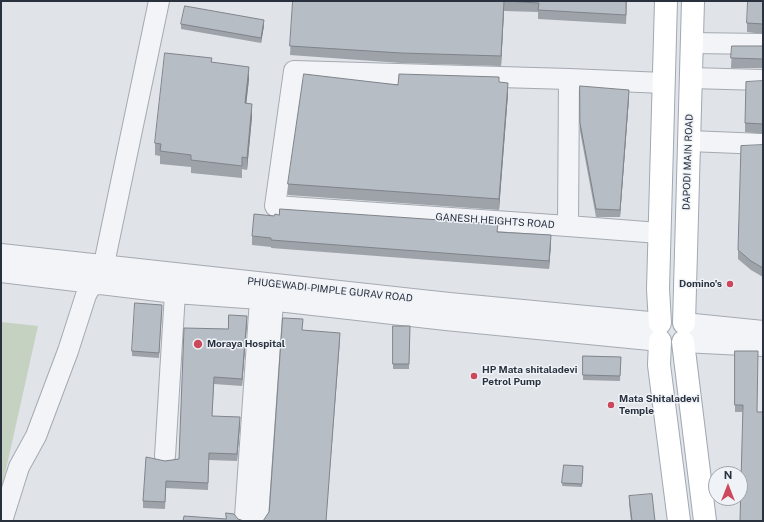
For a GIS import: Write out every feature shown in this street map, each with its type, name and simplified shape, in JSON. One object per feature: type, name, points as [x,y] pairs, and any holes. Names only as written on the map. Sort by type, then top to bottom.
[{"type":"main road","points":[[666,1],[659,234],[659,365],[679,521]]},
{"type":"main road","name":"DAPODI MAIN ROAD","points":[[692,1],[683,333],[705,521]]},
{"type":"main road","points":[[660,332],[670,347],[679,345],[683,333]]},
{"type":"street","points":[[2,521],[19,467],[36,436],[68,351],[86,294],[90,287],[102,274],[159,1]]},
{"type":"street","points":[[691,43],[763,44]]},
{"type":"street","name":"GANESH HEIGHTS ROAD","points":[[294,71],[569,79],[568,226],[275,206],[294,71]]},
{"type":"street","points":[[690,78],[763,80]]},
{"type":"street","points":[[569,79],[664,83]]},
{"type":"street","points":[[688,141],[763,144]]},
{"type":"street","points":[[568,226],[659,234]]},
{"type":"street","name":"PHUGEWADI-PIMPLE GURAV ROAD","points":[[1,254],[102,274],[175,293],[448,312]]},
{"type":"street","name":"PHUGEWADI-PIMPLE GURAV ROAD","points":[[1,272],[102,274],[448,312],[660,332]]},
{"type":"street","points":[[165,456],[175,293]]},
{"type":"street","points":[[267,300],[258,518],[245,517],[267,300]]},
{"type":"street","points":[[683,333],[763,330]]},
{"type":"street","points":[[683,333],[763,346]]},
{"type":"green space","points":[[1,322],[38,326],[1,492]]},
{"type":"building","points":[[293,1],[504,1],[501,56],[401,53],[290,46]]},
{"type":"building","points":[[504,1],[626,1],[626,15],[538,10],[539,3]]},
{"type":"building","points":[[748,1],[763,1],[763,24],[747,23]]},
{"type":"building","points":[[185,6],[264,20],[261,38],[181,24]]},
{"type":"building","points":[[732,46],[763,46],[763,59],[731,58]]},
{"type":"building","points":[[165,53],[212,58],[211,62],[249,67],[245,103],[252,104],[247,158],[242,157],[242,166],[191,160],[191,155],[160,151],[161,144],[155,143]]},
{"type":"building","points":[[304,74],[398,85],[399,74],[499,77],[499,82],[508,83],[499,199],[288,184]]},
{"type":"building","points":[[763,81],[763,124],[745,123],[746,82]]},
{"type":"building","points":[[580,86],[629,90],[620,210],[596,209],[580,123]]},
{"type":"building","points":[[763,145],[763,268],[751,261],[738,250],[741,146]]},
{"type":"building","points":[[280,209],[498,224],[497,232],[551,235],[549,261],[271,240],[271,238],[252,236],[254,214],[274,216],[275,214],[279,215]]},
{"type":"building","points":[[135,303],[162,305],[159,353],[132,351]]},
{"type":"building","points":[[229,315],[247,316],[242,379],[214,377],[212,416],[240,417],[237,454],[209,453],[208,483],[166,481],[165,502],[143,501],[146,457],[165,461],[179,459],[184,328],[228,329]]},
{"type":"building","points":[[283,318],[303,319],[302,330],[340,333],[326,521],[263,521],[269,512]]},
{"type":"building","points":[[393,326],[410,326],[409,364],[393,364]]},
{"type":"building","points":[[735,351],[758,351],[757,412],[763,412],[763,521],[740,521],[740,506],[748,506],[748,466],[741,466],[743,405],[735,405]]},
{"type":"building","points":[[583,356],[621,357],[620,376],[583,375]]},
{"type":"building","points":[[564,465],[583,466],[582,484],[562,483]]},
{"type":"building","points":[[652,494],[655,521],[632,521],[629,496]]},
{"type":"building","points":[[226,513],[234,514],[238,519],[244,521],[183,521],[184,516],[226,519]]},
{"type":"place","name":"Domino's","points":[[730,284]]},
{"type":"place","name":"Moraya Hospital","points":[[198,344]]},
{"type":"place","name":"HP Mata shitaladevi Petrol Pump","points":[[474,376]]},
{"type":"place","name":"Mata Shitaladevi Temple","points":[[611,405]]}]
